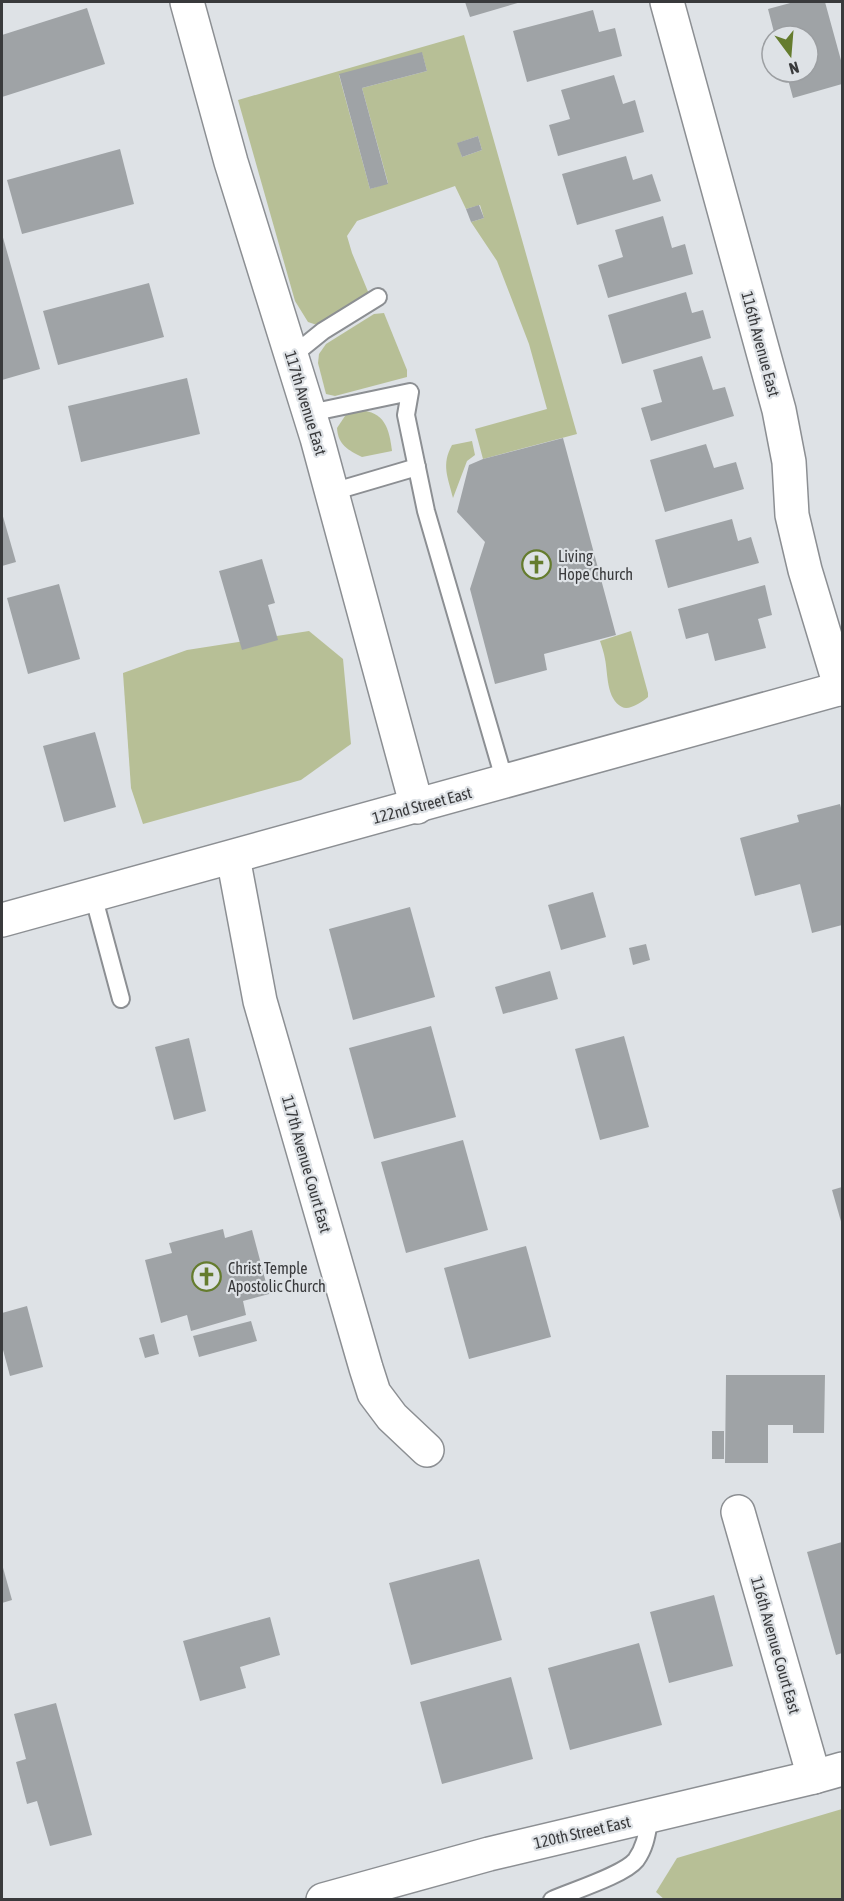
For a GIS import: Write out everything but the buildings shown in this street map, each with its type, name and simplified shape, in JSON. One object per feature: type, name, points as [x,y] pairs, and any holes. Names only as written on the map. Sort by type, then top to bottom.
[{"type":"street","name":"117th Avenue East","points":[[187,2],[231,162],[310,413],[417,807]]},
{"type":"street","name":"116th Avenue East","points":[[667,2],[779,410],[789,462],[792,515],[842,689]]},
{"type":"street","name":"122nd Street East","points":[[2,920],[842,689]]},
{"type":"street","name":"117th Avenue Court East","points":[[233,856],[260,1001],[366,1368],[375,1393],[392,1417],[428,1450]]},
{"type":"street","name":"116th Avenue Court East","points":[[738,1512],[828,1773]]},
{"type":"street","name":"120th Street East","points":[[323,1899],[489,1854],[828,1773]]},
{"type":"lane","points":[[292,356],[323,331],[378,297]]},
{"type":"lane","points":[[310,413],[410,392],[406,415],[426,511],[505,782]]},
{"type":"lane","points":[[332,492],[417,467]]},
{"type":"lane","points":[[93,895],[121,999]]},
{"type":"lane","points":[[552,1899],[615,1873],[635,1862],[646,1841],[650,1816]]},
{"type":"green space","points":[[464,35],[577,434],[483,459],[475,429],[547,409],[529,344],[497,261],[471,222],[484,218],[480,205],[466,209],[455,186],[357,221],[347,236],[369,294],[324,324],[317,325],[308,322],[295,301],[238,100]],"holes":[[[422,53],[427,71],[362,88],[388,183],[370,189],[339,75]],[[478,136],[482,150],[462,157],[458,143]]]},
{"type":"green space","points":[[384,313],[407,370],[407,377],[335,396],[326,394],[318,363],[319,354],[326,344],[374,314]]},
{"type":"green space","points":[[359,410],[368,411],[380,418],[387,428],[392,451],[362,457],[342,443],[337,428],[347,413]]},
{"type":"green space","points":[[472,441],[475,455],[467,461],[453,498],[446,471],[449,452],[452,445]]},
{"type":"green space","points":[[309,631],[343,659],[351,744],[301,780],[143,824],[131,788],[123,673],[187,650]]},
{"type":"green space","points":[[631,631],[648,697],[625,708],[617,703],[610,692],[605,657],[600,641]]},
{"type":"green space","points":[[842,1809],[842,1899],[665,1900],[656,1892],[677,1858]]},
{"type":"place","name":"Living Hope Church","points":[[537,565]]},
{"type":"place","name":"Christ Temple Apostolic Church","points":[[207,1277]]}]
